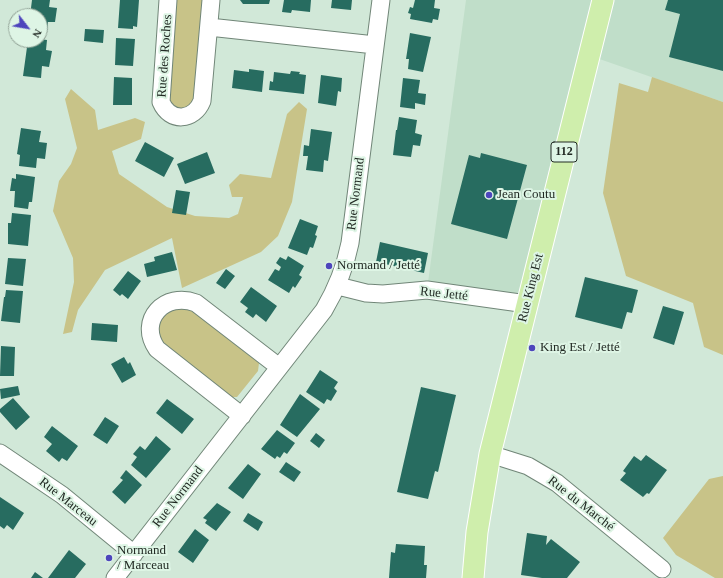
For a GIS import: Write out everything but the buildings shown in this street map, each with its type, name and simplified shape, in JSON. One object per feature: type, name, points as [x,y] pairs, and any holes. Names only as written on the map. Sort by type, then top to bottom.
[{"type":"main road","name":"Rue King Est","points":[[473,578],[477,532],[490,454],[603,0]]},
{"type":"street","name":"Rue des Roches","points":[[168,0],[160,102],[163,108],[173,116],[185,117],[196,112],[202,101],[211,0]]},
{"type":"street","name":"Rue Normand","points":[[115,578],[324,310],[338,286],[346,262],[350,243],[381,0]]},
{"type":"street","points":[[209,27],[375,45]]},
{"type":"street","name":"Rue Jetté","points":[[338,286],[366,293],[383,294],[427,290],[527,304]]},
{"type":"street","points":[[242,416],[157,349],[151,341],[150,333],[153,318],[157,311],[162,306],[175,300],[183,299],[196,303],[279,367]]},
{"type":"street","name":"Rue Marceau","points":[[0,453],[62,495],[134,554]]},
{"type":"street","name":"Rue du Marché","points":[[490,454],[528,466],[558,483],[662,569]]},
{"type":"shaded area","points":[[177,0],[203,0],[194,100],[190,107],[178,110],[168,101]]},
{"type":"shaded area","points":[[466,0],[723,0],[723,102],[588,55],[527,304],[427,290]]},
{"type":"shaded area","points":[[652,77],[723,102],[723,355],[704,347],[693,303],[626,276],[603,193],[619,83],[648,92]]},
{"type":"shaded area","points":[[71,89],[95,110],[98,130],[135,118],[145,122],[141,139],[112,151],[119,174],[167,207],[195,216],[229,218],[238,214],[243,197],[232,197],[229,185],[240,174],[271,178],[287,114],[299,102],[307,109],[292,202],[278,236],[261,252],[182,288],[172,238],[105,270],[78,310],[72,332],[63,334],[74,282],[73,258],[53,211],[59,181],[71,164],[77,148],[65,99]]},
{"type":"shaded area","points":[[173,307],[192,309],[259,363],[258,371],[237,397],[228,396],[159,341],[158,330],[160,322]]},
{"type":"shaded area","points":[[723,476],[723,578],[715,578],[676,555],[663,538],[709,479]]},
{"type":"place","name":"Jean Coutu","points":[[489,195]]},
{"type":"place","name":"Normand / Jetté","points":[[329,266]]},
{"type":"place","name":"King Est / Jetté","points":[[532,348]]},
{"type":"place","name":"Normand / Marceau","points":[[109,558]]}]
